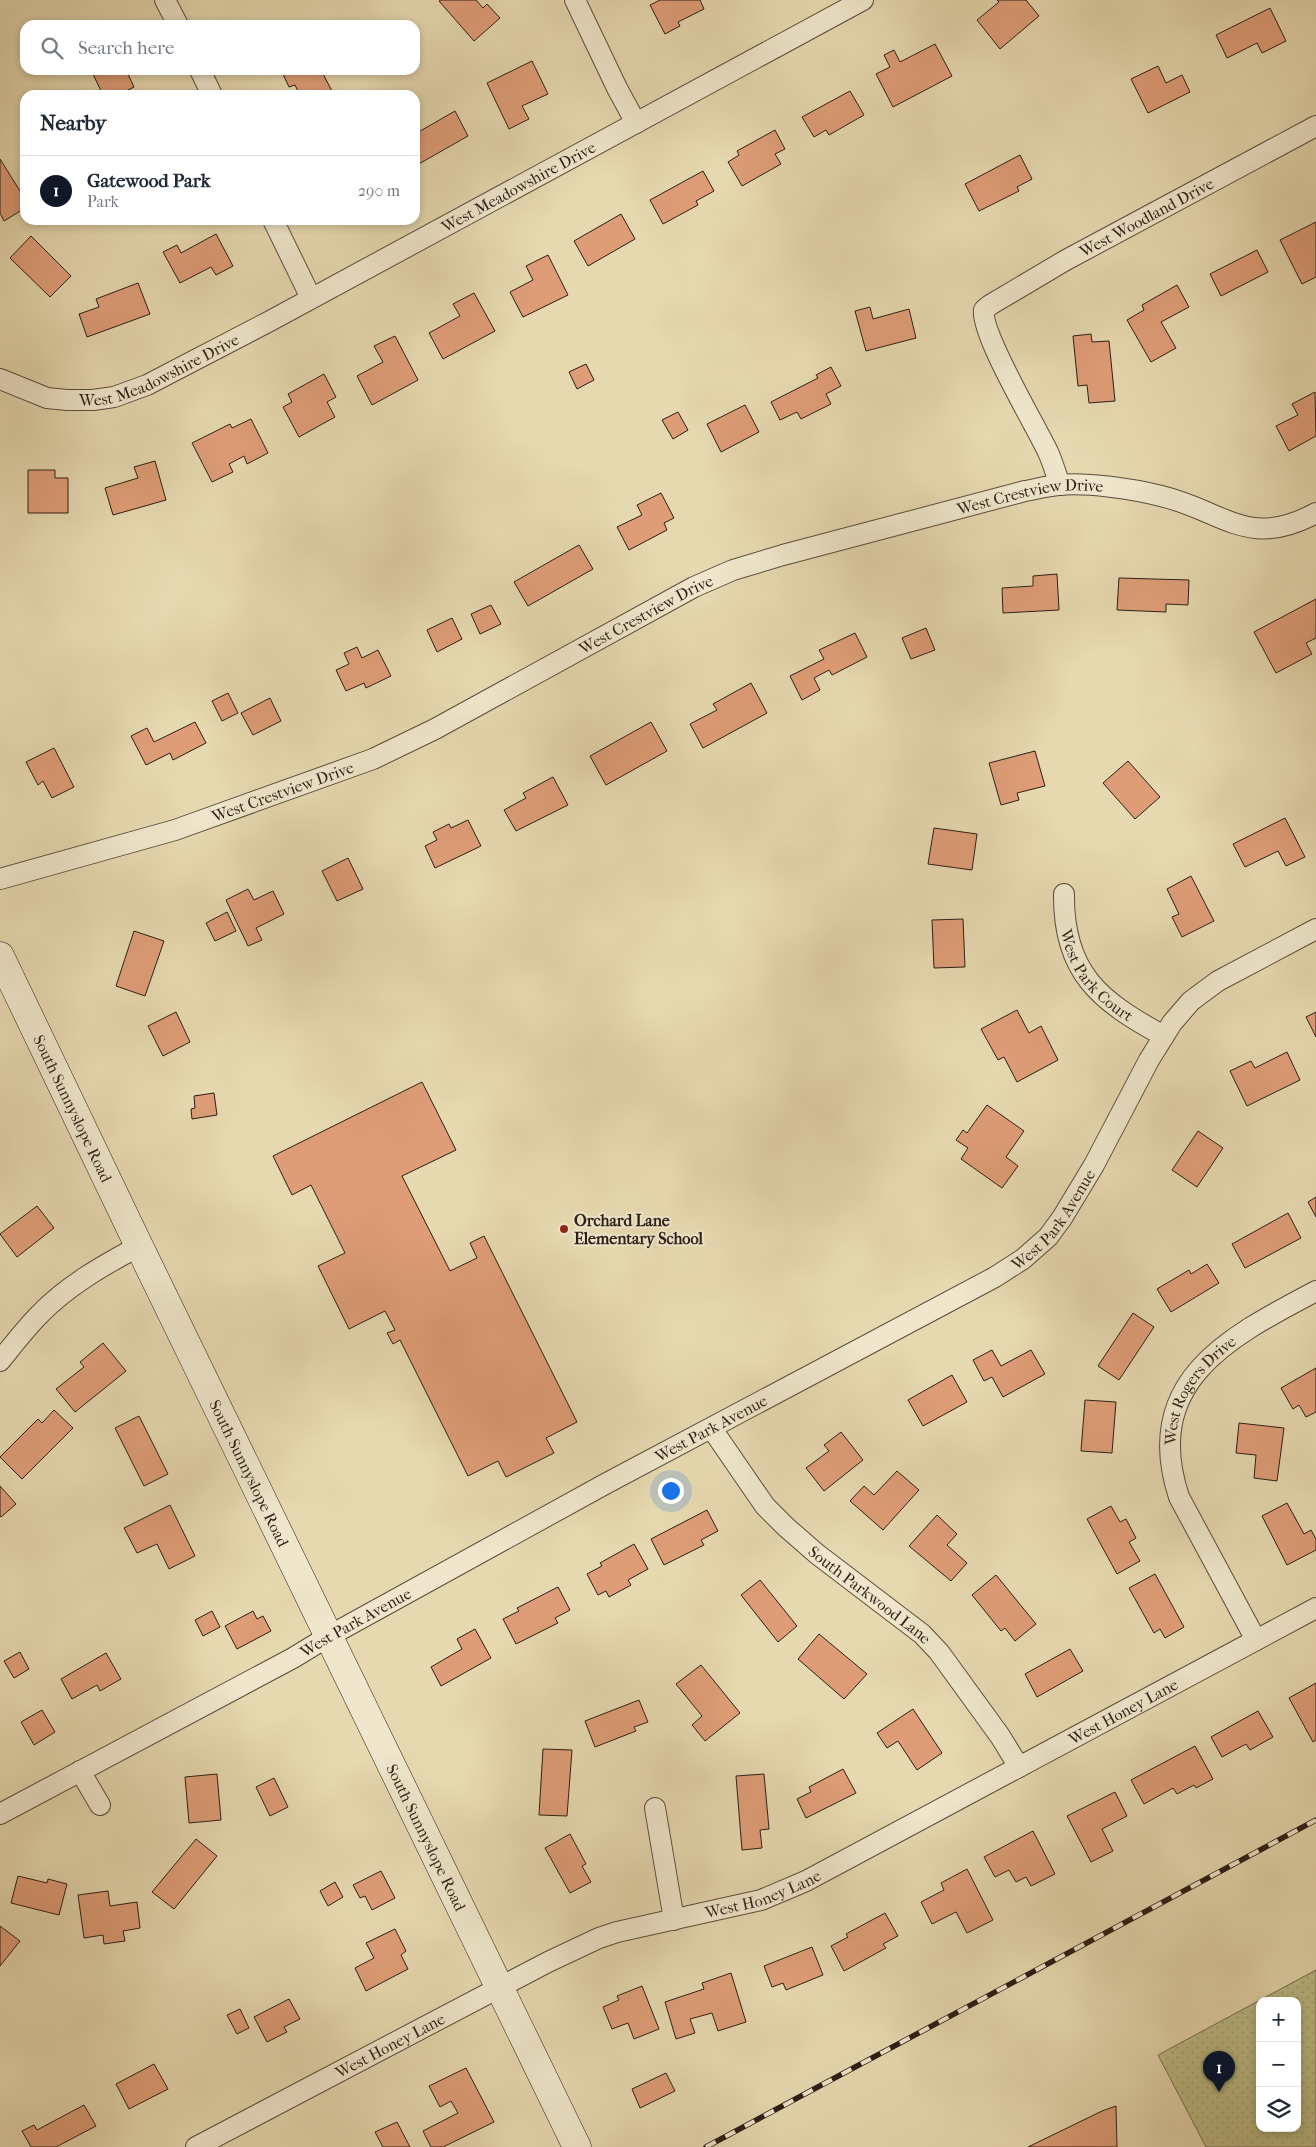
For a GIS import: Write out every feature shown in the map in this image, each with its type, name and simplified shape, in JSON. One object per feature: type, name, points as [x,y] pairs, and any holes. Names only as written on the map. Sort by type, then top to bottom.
[{"type":"street","points":[[166,0],[176,20]]},
{"type":"street","points":[[574,0],[636,123]]},
{"type":"street","name":"West Meadowshire Drive","points":[[0,379],[47,398],[93,400],[114,397],[147,385],[863,0]]},
{"type":"street","points":[[202,75],[210,90]]},
{"type":"street","name":"West Woodland Drive","points":[[1060,485],[1049,454],[994,346],[983,316],[984,310],[1066,260],[1316,126]]},
{"type":"street","points":[[274,225],[311,298]]},
{"type":"street","name":"West Crestview Drive","points":[[0,879],[175,830],[373,759],[435,729],[694,586],[733,570],[1025,491],[1060,485],[1084,485],[1162,496],[1250,528],[1269,530],[1290,525],[1316,513]]},
{"type":"street","name":"West Park Court","points":[[1064,894],[1067,938],[1076,961],[1086,979],[1110,1003],[1132,1019],[1164,1036]]},
{"type":"street","name":"West Park Avenue","points":[[0,1814],[293,1658],[329,1636],[599,1488],[996,1277],[1023,1259],[1048,1237],[1062,1218],[1094,1165],[1164,1036],[1191,1001],[1218,981],[1316,929]]},
{"type":"street","name":"South Sunnyslope Road","points":[[0,956],[577,2147]]},
{"type":"street","points":[[0,1361],[40,1314],[55,1300],[99,1267],[139,1246]]},
{"type":"street","name":"West Rogers Drive","points":[[1256,1640],[1179,1497],[1173,1478],[1171,1434],[1179,1403],[1194,1373],[1221,1347],[1240,1333],[1316,1291]]},
{"type":"street","name":"South Parkwood Lane","points":[[712,1429],[766,1506],[786,1527],[817,1554],[922,1634],[938,1652],[1000,1736],[1019,1767]]},
{"type":"street","name":"West Honey Lane","points":[[196,2147],[599,1938],[617,1932],[768,1898],[806,1881],[1316,1608]]},
{"type":"street","points":[[80,1771],[100,1805]]},
{"type":"street","points":[[655,1808],[674,1920]]},
{"type":"green space","points":[[1316,1970],[1316,2147],[1206,2147],[1158,2055],[1256,2002],[1256,2132],[1301,2132],[1301,1997],[1266,1997]]},
{"type":"building","points":[[476,0],[483,8],[487,4],[500,18],[474,41],[439,1]]},
{"type":"building","points":[[660,0],[700,0],[704,9],[678,22],[680,26],[665,34],[650,5]]},
{"type":"building","points":[[997,0],[1026,0],[1039,16],[1000,49],[977,20],[999,2]]},
{"type":"building","points":[[1270,8],[1286,41],[1262,53],[1257,43],[1227,58],[1216,35]]},
{"type":"building","points":[[935,44],[952,76],[893,107],[876,74],[890,67],[884,55],[894,50],[900,62]]},
{"type":"building","points":[[532,61],[548,94],[522,106],[529,119],[509,129],[487,83]]},
{"type":"building","points":[[1158,66],[1166,83],[1182,75],[1190,92],[1148,113],[1131,79]]},
{"type":"building","points":[[93,75],[128,75],[134,87],[128,90],[101,90]]},
{"type":"building","points":[[283,75],[324,75],[331,90],[298,90],[295,85],[289,87]]},
{"type":"building","points":[[850,91],[864,115],[829,135],[826,130],[814,137],[802,117]]},
{"type":"building","points":[[455,111],[468,136],[420,163],[420,131]]},
{"type":"building","points":[[775,130],[785,149],[775,154],[781,164],[742,186],[728,162],[739,155],[737,151]]},
{"type":"building","points":[[1020,155],[1032,179],[1017,187],[1019,191],[979,211],[965,184]]},
{"type":"building","points":[[0,159],[20,191],[20,211],[4,221],[0,213]]},
{"type":"building","points":[[703,171],[714,191],[696,201],[698,205],[663,224],[650,200]]},
{"type":"building","points":[[621,214],[635,239],[588,266],[574,241]]},
{"type":"building","points":[[1316,222],[1316,277],[1302,284],[1280,240]]},
{"type":"building","points":[[216,234],[233,266],[216,275],[211,267],[180,283],[163,252],[177,245],[181,253]]},
{"type":"building","points":[[31,236],[71,276],[50,297],[10,258]]},
{"type":"building","points":[[1257,250],[1268,272],[1221,296],[1210,274]]},
{"type":"building","points":[[548,255],[568,295],[523,317],[510,292],[533,280],[526,266]]},
{"type":"building","points":[[138,283],[150,314],[87,337],[79,314],[99,307],[96,299]]},
{"type":"building","points":[[1177,285],[1189,307],[1161,322],[1176,348],[1151,362],[1127,320],[1144,310],[1142,305]]},
{"type":"building","points":[[474,293],[495,331],[443,359],[429,333],[460,316],[453,304]]},
{"type":"building","points":[[870,307],[873,319],[909,309],[916,338],[866,351],[855,311]]},
{"type":"building","points":[[1091,334],[1092,342],[1109,341],[1115,401],[1089,403],[1087,385],[1078,386],[1073,336]]},
{"type":"building","points":[[395,336],[418,380],[372,405],[357,376],[383,362],[374,346]]},
{"type":"building","points":[[586,364],[594,380],[577,389],[569,372]]},
{"type":"building","points":[[831,367],[841,386],[826,394],[831,404],[801,419],[797,412],[780,420],[771,402],[818,378],[816,375]]},
{"type":"building","points":[[324,374],[336,397],[327,402],[335,417],[299,437],[283,407],[292,402],[288,394]]},
{"type":"building","points":[[1315,392],[1316,436],[1289,451],[1276,426],[1298,415],[1292,404]]},
{"type":"building","points":[[745,405],[759,432],[721,452],[707,424]]},
{"type":"building","points":[[678,412],[688,430],[673,439],[662,420]]},
{"type":"building","points":[[251,419],[268,453],[247,464],[244,456],[229,464],[233,472],[212,482],[192,443],[230,424],[232,428]]},
{"type":"building","points":[[155,461],[166,500],[113,515],[105,488],[138,478],[134,467]]},
{"type":"building","points":[[28,470],[55,470],[55,478],[68,478],[68,513],[28,513]]},
{"type":"building","points":[[661,493],[674,518],[664,523],[667,530],[629,550],[617,527],[642,515],[637,505]]},
{"type":"building","points":[[579,545],[593,569],[528,606],[514,582]]},
{"type":"building","points":[[1057,574],[1059,610],[1003,613],[1002,588],[1033,586],[1033,576]]},
{"type":"building","points":[[1119,578],[1189,580],[1188,605],[1166,604],[1166,612],[1117,610]]},
{"type":"building","points":[[1316,599],[1316,638],[1306,643],[1312,654],[1276,673],[1254,632]]},
{"type":"building","points":[[491,605],[501,624],[480,634],[471,614]]},
{"type":"building","points":[[452,618],[462,639],[437,652],[427,630]]},
{"type":"building","points":[[926,628],[935,650],[911,659],[902,638]]},
{"type":"building","points":[[855,633],[867,657],[832,675],[829,670],[814,678],[820,690],[802,700],[790,676],[824,659],[819,650]]},
{"type":"building","points":[[357,647],[362,658],[378,650],[391,676],[366,688],[364,683],[346,691],[336,670],[349,664],[344,653]]},
{"type":"building","points":[[751,683],[767,713],[703,748],[690,724],[717,710],[713,704]]},
{"type":"building","points":[[228,693],[238,713],[222,721],[212,701]]},
{"type":"building","points":[[270,698],[281,721],[253,735],[241,713]]},
{"type":"building","points":[[195,722],[206,743],[173,760],[170,753],[146,765],[131,736],[147,728],[154,742]]},
{"type":"building","points":[[651,722],[667,751],[606,785],[590,756]]},
{"type":"building","points":[[54,748],[74,787],[52,798],[43,781],[38,785],[26,762]]},
{"type":"building","points":[[1035,751],[1045,786],[1017,793],[1019,800],[1001,805],[989,763]]},
{"type":"building","points":[[1128,761],[1160,797],[1135,819],[1103,783]]},
{"type":"building","points":[[553,777],[568,805],[516,831],[504,810],[526,798],[523,793]]},
{"type":"building","points":[[1285,818],[1305,857],[1286,866],[1278,851],[1245,867],[1233,844]]},
{"type":"building","points":[[468,820],[481,846],[435,868],[425,846],[437,840],[433,832],[449,824],[451,828]]},
{"type":"building","points":[[934,828],[977,834],[972,870],[928,864]]},
{"type":"building","points":[[348,858],[363,889],[337,901],[322,871]]},
{"type":"building","points":[[1191,876],[1214,921],[1182,937],[1172,917],[1179,914],[1167,889]]},
{"type":"building","points":[[248,889],[254,900],[273,891],[284,914],[256,928],[262,940],[248,946],[226,900]]},
{"type":"building","points":[[227,912],[236,931],[215,941],[206,923]]},
{"type":"building","points":[[963,919],[965,967],[934,968],[932,920]]},
{"type":"building","points":[[134,931],[164,941],[145,996],[116,986]]},
{"type":"building","points":[[1017,1010],[1029,1033],[1041,1026],[1058,1060],[1017,1082],[1004,1057],[998,1060],[981,1029]]},
{"type":"building","points":[[176,1012],[190,1042],[163,1056],[148,1026]]},
{"type":"building","points":[[1316,1012],[1316,1037],[1306,1017]]},
{"type":"building","points":[[1287,1052],[1300,1080],[1247,1106],[1230,1071],[1251,1061],[1255,1068]]},
{"type":"building","points":[[422,1082],[456,1150],[402,1176],[450,1271],[477,1258],[470,1243],[484,1236],[577,1422],[546,1438],[554,1453],[506,1477],[498,1461],[468,1476],[400,1340],[393,1344],[387,1333],[395,1330],[385,1311],[349,1329],[318,1266],[345,1253],[311,1185],[292,1195],[273,1156]]},
{"type":"building","points":[[214,1093],[217,1115],[192,1119],[191,1109],[195,1108],[194,1096]]},
{"type":"building","points":[[987,1105],[1024,1131],[1006,1157],[1018,1166],[1002,1188],[961,1159],[968,1148],[956,1140],[963,1130],[967,1133]]},
{"type":"building","points":[[1198,1131],[1223,1148],[1197,1187],[1172,1170]]},
{"type":"building","points":[[1316,1197],[1316,1217],[1308,1202]]},
{"type":"building","points":[[37,1206],[54,1228],[17,1257],[0,1234]]},
{"type":"building","points":[[1288,1213],[1301,1238],[1245,1268],[1232,1244]]},
{"type":"building","points":[[1207,1264],[1219,1283],[1171,1312],[1157,1289],[1189,1270],[1191,1274]]},
{"type":"building","points":[[1133,1313],[1154,1327],[1119,1380],[1098,1366]]},
{"type":"building","points":[[103,1343],[126,1371],[75,1412],[56,1389],[84,1367],[80,1362]]},
{"type":"building","points":[[992,1350],[1001,1366],[1031,1350],[1045,1374],[1003,1397],[992,1377],[984,1381],[973,1360]]},
{"type":"building","points":[[1316,1368],[1316,1412],[1306,1417],[1299,1405],[1293,1409],[1281,1388]]},
{"type":"building","points":[[952,1375],[967,1402],[923,1426],[908,1400]]},
{"type":"building","points":[[1085,1400],[1116,1402],[1112,1453],[1081,1451]]},
{"type":"building","points":[[54,1410],[73,1428],[22,1479],[0,1457],[38,1419],[42,1423]]},
{"type":"building","points":[[139,1416],[168,1474],[144,1486],[115,1428]]},
{"type":"building","points":[[1239,1423],[1284,1428],[1277,1481],[1254,1478],[1256,1455],[1236,1453]]},
{"type":"building","points":[[841,1432],[863,1460],[824,1491],[806,1468],[829,1451],[824,1445]]},
{"type":"building","points":[[897,1471],[919,1490],[883,1530],[850,1501],[864,1486],[874,1495]]},
{"type":"building","points":[[0,1486],[16,1504],[1,1517],[0,1516]]},
{"type":"building","points":[[1287,1503],[1304,1534],[1311,1530],[1316,1539],[1316,1550],[1287,1565],[1262,1516]]},
{"type":"building","points":[[170,1505],[195,1556],[169,1569],[157,1544],[137,1553],[124,1528]]},
{"type":"building","points":[[1111,1506],[1120,1522],[1126,1519],[1136,1538],[1129,1542],[1140,1561],[1117,1574],[1087,1519]]},
{"type":"building","points":[[707,1510],[718,1531],[701,1540],[704,1545],[664,1565],[651,1539]]},
{"type":"building","points":[[937,1515],[957,1534],[947,1545],[967,1563],[951,1581],[909,1546]]},
{"type":"building","points":[[634,1544],[648,1569],[628,1580],[631,1585],[609,1597],[606,1591],[598,1595],[587,1574],[602,1566],[600,1563]]},
{"type":"building","points":[[1155,1574],[1184,1627],[1165,1638],[1160,1629],[1154,1633],[1129,1588]]},
{"type":"building","points":[[996,1575],[1036,1624],[1015,1641],[1005,1628],[1001,1631],[972,1595]]},
{"type":"building","points":[[760,1580],[797,1626],[778,1642],[741,1595]]},
{"type":"building","points":[[558,1587],[570,1610],[555,1618],[558,1623],[516,1644],[503,1619],[519,1611],[517,1608]]},
{"type":"building","points":[[212,1611],[220,1627],[203,1636],[195,1620]]},
{"type":"building","points":[[253,1611],[257,1619],[263,1616],[271,1631],[237,1649],[225,1626]]},
{"type":"building","points":[[475,1629],[491,1658],[441,1686],[431,1667],[462,1649],[457,1639]]},
{"type":"building","points":[[819,1634],[867,1674],[844,1699],[798,1659]]},
{"type":"building","points":[[1070,1649],[1083,1671],[1037,1697],[1025,1674]]},
{"type":"building","points":[[20,1652],[29,1669],[14,1678],[4,1661]]},
{"type":"building","points":[[106,1653],[121,1679],[100,1691],[97,1685],[72,1699],[61,1679]]},
{"type":"building","points":[[701,1665],[740,1713],[705,1741],[692,1725],[702,1716],[676,1684]]},
{"type":"building","points":[[1316,1683],[1316,1740],[1313,1742],[1289,1698]]},
{"type":"building","points":[[639,1700],[648,1722],[634,1727],[636,1731],[595,1747],[585,1721]]},
{"type":"building","points":[[913,1709],[942,1753],[917,1770],[898,1741],[887,1748],[877,1733]]},
{"type":"building","points":[[42,1710],[55,1732],[34,1745],[21,1722]]},
{"type":"building","points":[[1258,1711],[1273,1737],[1250,1750],[1246,1744],[1222,1757],[1211,1737]]},
{"type":"building","points":[[1195,1746],[1213,1779],[1196,1788],[1194,1785],[1177,1794],[1173,1788],[1144,1804],[1131,1780]]},
{"type":"building","points":[[543,1749],[572,1750],[567,1816],[539,1815]]},
{"type":"building","points":[[843,1769],[856,1793],[806,1818],[797,1799],[811,1792],[809,1787]]},
{"type":"building","points":[[217,1774],[221,1820],[189,1823],[185,1777]]},
{"type":"building","points":[[764,1774],[769,1829],[760,1830],[762,1848],[742,1850],[736,1776]]},
{"type":"building","points":[[274,1778],[288,1807],[270,1816],[256,1787]]},
{"type":"building","points":[[1115,1792],[1127,1816],[1102,1829],[1113,1851],[1091,1862],[1067,1816]]},
{"type":"building","points":[[1033,1831],[1055,1874],[1031,1886],[1026,1877],[1016,1882],[1009,1870],[995,1877],[984,1857]]},
{"type":"building","points":[[570,1834],[586,1864],[582,1866],[591,1882],[570,1893],[545,1848]]},
{"type":"building","points":[[196,1839],[217,1856],[174,1909],[152,1892]]},
{"type":"building","points":[[967,1869],[993,1920],[967,1933],[956,1912],[932,1924],[921,1902],[944,1890],[941,1883]]},
{"type":"building","points":[[381,1871],[395,1898],[372,1910],[365,1896],[360,1898],[353,1885]]},
{"type":"building","points":[[18,1876],[47,1883],[48,1879],[67,1884],[59,1915],[11,1903]]},
{"type":"building","points":[[335,1882],[343,1897],[328,1906],[320,1891]]},
{"type":"building","points":[[108,1891],[110,1906],[137,1902],[140,1928],[123,1931],[125,1941],[104,1944],[103,1935],[84,1938],[78,1895]]},
{"type":"building","points":[[885,1913],[898,1936],[883,1944],[886,1948],[844,1971],[831,1946],[848,1937],[846,1934]]},
{"type":"building","points":[[0,1926],[20,1941],[0,1966]]},
{"type":"building","points":[[395,1929],[406,1951],[401,1955],[408,1969],[366,1991],[355,1968],[374,1958],[366,1943]]},
{"type":"building","points":[[812,1947],[823,1975],[786,1990],[783,1983],[772,1987],[764,1966]]},
{"type":"building","points":[[731,1973],[746,2022],[718,2031],[712,2013],[690,2019],[695,2033],[676,2039],[665,2002],[704,1989],[702,1983]]},
{"type":"building","points":[[642,1986],[659,2029],[634,2039],[628,2023],[612,2029],[603,2007],[619,2000],[617,1996]]},
{"type":"building","points":[[289,1999],[300,2019],[284,2027],[287,2032],[267,2042],[254,2017]]},
{"type":"building","points":[[240,2009],[249,2028],[237,2034],[227,2015]]},
{"type":"building","points":[[154,2064],[168,2089],[129,2109],[116,2084]]},
{"type":"building","points":[[466,2068],[494,2122],[443,2147],[431,2147],[423,2131],[458,2113],[451,2101],[440,2107],[429,2086]]},
{"type":"building","points":[[666,2073],[675,2091],[640,2108],[632,2089]]},
{"type":"building","points":[[84,2105],[96,2126],[56,2147],[31,2147],[22,2131],[34,2125],[37,2130]]},
{"type":"building","points":[[1116,2106],[1117,2147],[1028,2147],[1102,2111]]},
{"type":"building","points":[[397,2122],[410,2147],[383,2147],[375,2132]]},
{"type":"railway","points":[[706,2147],[1316,1820]]},
{"type":"place","name":"Orchard Lane Elementary School","points":[[564,1229]]},
{"type":"place","name":"Gatewood Park","points":[[1219,2092]]}]
